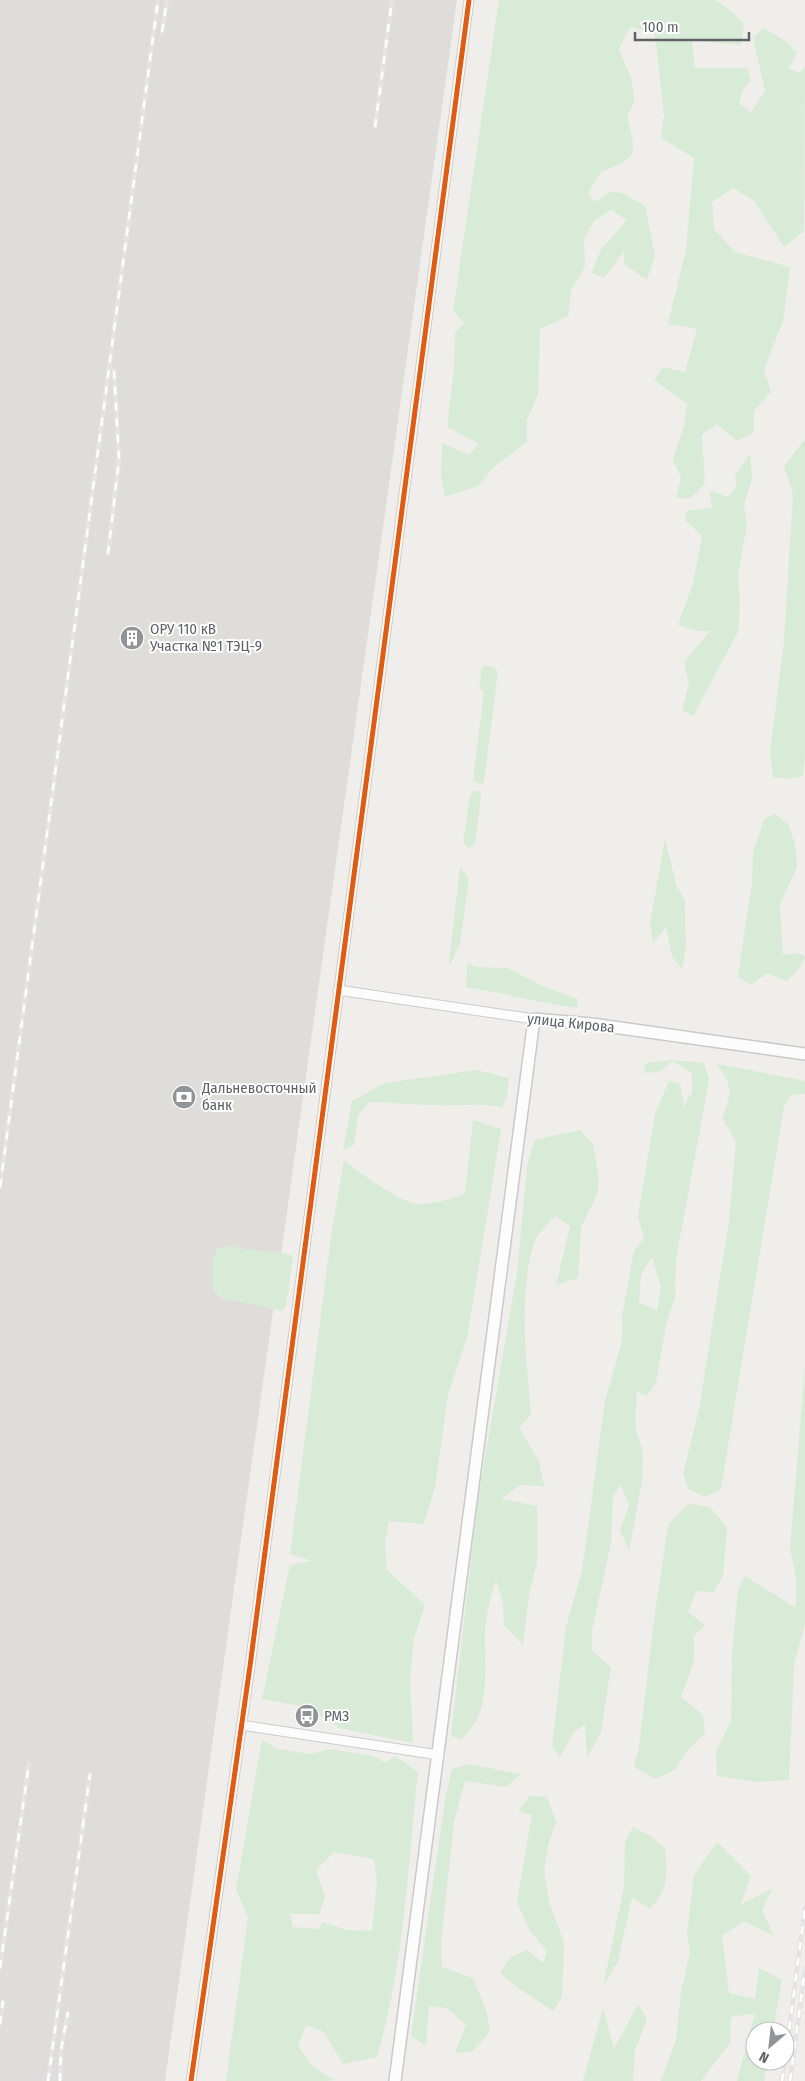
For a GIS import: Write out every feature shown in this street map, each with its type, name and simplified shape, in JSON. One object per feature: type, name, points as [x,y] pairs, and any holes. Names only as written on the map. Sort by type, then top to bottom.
[{"type":"street","points":[[191,2081],[241,1725],[469,0]]},
{"type":"street","name":"улица Кирова","points":[[338,990],[534,1019],[592,1024],[805,1054]]},
{"type":"street","points":[[395,2081],[534,1019]]},
{"type":"street","points":[[241,1725],[439,1755]]},
{"type":"shaded area","points":[[0,0],[457,0],[165,2081],[0,2081]]},
{"type":"green space","points":[[499,0],[715,0],[730,10],[744,24],[741,45],[692,40],[695,68],[747,68],[751,81],[743,89],[739,103],[751,113],[765,91],[753,37],[764,28],[787,42],[797,53],[788,68],[799,73],[805,67],[804,231],[784,247],[754,201],[733,188],[712,202],[714,229],[735,252],[790,267],[783,321],[764,370],[771,392],[754,411],[754,432],[737,441],[717,424],[702,435],[705,484],[690,499],[676,497],[681,478],[673,459],[684,426],[687,404],[654,380],[663,367],[685,372],[697,329],[668,324],[686,250],[694,158],[661,138],[664,116],[655,33],[630,27],[619,49],[631,78],[635,101],[627,116],[632,138],[632,152],[629,158],[623,162],[602,171],[588,193],[595,202],[611,191],[624,194],[645,206],[655,256],[647,280],[624,264],[624,251],[604,278],[592,273],[601,249],[627,220],[611,210],[594,221],[584,239],[585,267],[571,290],[568,316],[540,329],[538,394],[527,420],[527,442],[494,467],[478,486],[445,497],[441,475],[442,443],[469,455],[479,444],[447,427],[454,369],[455,332],[464,323],[453,311]]},
{"type":"green space","points":[[805,439],[805,753],[803,776],[788,779],[773,777],[770,752],[784,641],[793,494],[784,466]]},
{"type":"green space","points":[[750,453],[752,480],[744,504],[747,526],[738,575],[740,602],[738,632],[693,716],[682,710],[689,684],[684,663],[710,631],[697,631],[678,625],[693,583],[702,536],[685,520],[687,511],[712,508],[710,491],[728,497],[736,488],[735,476]]},
{"type":"green space","points":[[482,667],[495,668],[498,672],[484,782],[479,784],[473,780],[484,692],[479,687]]},
{"type":"green space","points":[[474,790],[480,792],[481,797],[475,844],[469,848],[463,843],[470,796]]},
{"type":"green space","points":[[774,814],[788,824],[795,844],[797,867],[780,904],[783,955],[798,953],[805,957],[798,970],[787,981],[767,973],[751,985],[738,976],[752,882],[753,851],[764,820]]},
{"type":"green space","points":[[665,839],[677,887],[685,900],[686,948],[682,969],[672,956],[666,927],[653,943],[650,923]]},
{"type":"green space","points":[[460,867],[469,878],[460,943],[451,963],[449,962]]},
{"type":"green space","points":[[467,963],[476,967],[508,968],[540,985],[578,999],[577,1008],[466,987]]},
{"type":"green space","points":[[673,1060],[704,1063],[709,1080],[676,1260],[675,1297],[666,1325],[656,1383],[647,1396],[637,1392],[635,1427],[643,1452],[642,1482],[629,1551],[620,1530],[629,1505],[621,1485],[613,1497],[611,1543],[592,1630],[592,1651],[611,1667],[601,1732],[587,1758],[585,1724],[573,1733],[560,1757],[552,1747],[566,1627],[582,1571],[605,1401],[622,1341],[622,1316],[634,1251],[644,1239],[638,1216],[655,1114],[669,1081],[680,1084],[684,1106],[692,1092],[692,1073],[673,1061],[659,1072],[644,1073],[646,1063]],"holes":[[[652,1257],[661,1286],[657,1311],[639,1302],[641,1275]]]},
{"type":"green space","points":[[717,1064],[805,1081],[805,1094],[791,1095],[784,1106],[721,1489],[705,1497],[688,1489],[683,1474],[699,1409],[729,1221],[736,1141],[722,1118],[728,1103],[729,1090],[726,1078]]},
{"type":"green space","points":[[477,1070],[509,1078],[507,1095],[502,1107],[370,1102],[358,1115],[354,1145],[343,1150],[352,1101],[385,1083]]},
{"type":"green space","points":[[473,1120],[501,1129],[467,1338],[448,1395],[435,1487],[424,1524],[389,1521],[385,1543],[387,1570],[425,1605],[414,1639],[410,1678],[413,1743],[339,1728],[310,1708],[262,1699],[290,1565],[312,1561],[290,1554],[331,1237],[344,1160],[380,1186],[410,1202],[418,1204],[430,1203],[454,1198],[465,1194]]},
{"type":"green space","points":[[580,1130],[593,1144],[599,1179],[597,1195],[581,1227],[578,1278],[556,1285],[570,1226],[555,1216],[540,1232],[534,1243],[526,1284],[525,1329],[531,1415],[519,1428],[539,1461],[544,1486],[520,1485],[501,1499],[537,1506],[537,1563],[529,1595],[523,1645],[504,1625],[503,1602],[496,1580],[486,1623],[485,1690],[483,1701],[476,1721],[462,1739],[451,1736],[478,1497],[517,1274],[527,1167],[535,1140]]},
{"type":"green space","points":[[233,1246],[293,1256],[286,1305],[283,1311],[221,1298],[213,1290],[213,1261],[218,1248]]},
{"type":"green space","points":[[805,1366],[805,1623],[794,1665],[789,1780],[758,1782],[717,1776],[716,1752],[731,1720],[732,1652],[738,1590],[745,1576],[796,1608],[796,1578],[790,1549]]},
{"type":"green space","points":[[689,1503],[711,1508],[727,1528],[723,1576],[714,1592],[696,1591],[688,1612],[705,1625],[694,1636],[694,1661],[681,1697],[703,1715],[705,1733],[688,1750],[675,1770],[656,1779],[634,1767],[639,1748],[653,1628],[668,1525]]},
{"type":"green space","points":[[262,1740],[278,1749],[310,1754],[331,1749],[373,1756],[386,1763],[395,1756],[418,1772],[399,1951],[386,2022],[377,2057],[343,2064],[324,2032],[306,2025],[298,2046],[312,2066],[334,2080],[226,2081],[248,1917],[236,1890]],"holes":[[[334,1852],[374,1859],[377,1881],[372,1931],[346,1930],[323,1922],[318,1929],[293,1927],[290,1914],[319,1914],[325,1897],[316,1870]]]},
{"type":"green space","points":[[469,1764],[521,1774],[506,1787],[465,1781],[454,1822],[441,1944],[442,1967],[473,1978],[487,2013],[490,2032],[473,2051],[455,2053],[466,2025],[447,2008],[429,2006],[426,2046],[411,2036],[445,1800],[452,1769]]},
{"type":"green space","points":[[530,1796],[547,1797],[556,1822],[548,1845],[544,1872],[549,1901],[564,1943],[562,1997],[553,2011],[500,1973],[511,1957],[527,1950],[543,1963],[547,1951],[530,1931],[517,1902],[532,1815],[518,1811]]},
{"type":"green space","points":[[633,1827],[651,1836],[665,1849],[666,1874],[664,1888],[650,1909],[632,1897],[618,1961],[603,1986],[624,1887],[625,1842]]},
{"type":"green space","points":[[717,1842],[751,1876],[740,1905],[773,1888],[762,1910],[774,1936],[744,1921],[722,1936],[729,1993],[755,1999],[759,1968],[782,1980],[775,2021],[753,2021],[755,2013],[731,2017],[730,2043],[701,2081],[661,2081],[676,2040],[681,1992],[690,1952],[687,1933],[694,1875]]},
{"type":"green space","points":[[638,2004],[647,2019],[635,2050],[633,2081],[583,2081],[603,2008],[614,2049]]},
{"type":"green space","points":[[745,2051],[745,2071],[766,2071],[764,2081],[737,2081]]},
{"type":"railway","points":[[0,1187],[158,0]]},
{"type":"railway","points":[[162,32],[167,0]]},
{"type":"railway","points":[[375,127],[392,0]]},
{"type":"railway","points":[[108,554],[119,459],[114,370]]},
{"type":"railway","points":[[0,1968],[29,1763]]},
{"type":"railway","points":[[48,2081],[90,1774]]},
{"type":"railway","points":[[790,2021],[805,1908]]},
{"type":"railway","points":[[790,2081],[805,1969]]},
{"type":"railway","points":[[0,2024],[3,2001]]},
{"type":"railway","points":[[60,2081],[61,2050],[68,2012]]},
{"type":"railway","points":[[782,2081],[784,2071]]},
{"type":"cycle path","points":[[191,2081],[250,1666],[469,0]]},
{"type":"place","name":"ОРУ 110 кВ Участка №1 ТЭЦ-9","points":[[132,638]]},
{"type":"place","name":"Дальневосточный банк","points":[[184,1097]]},
{"type":"place","name":"РМЗ","points":[[307,1716]]}]
